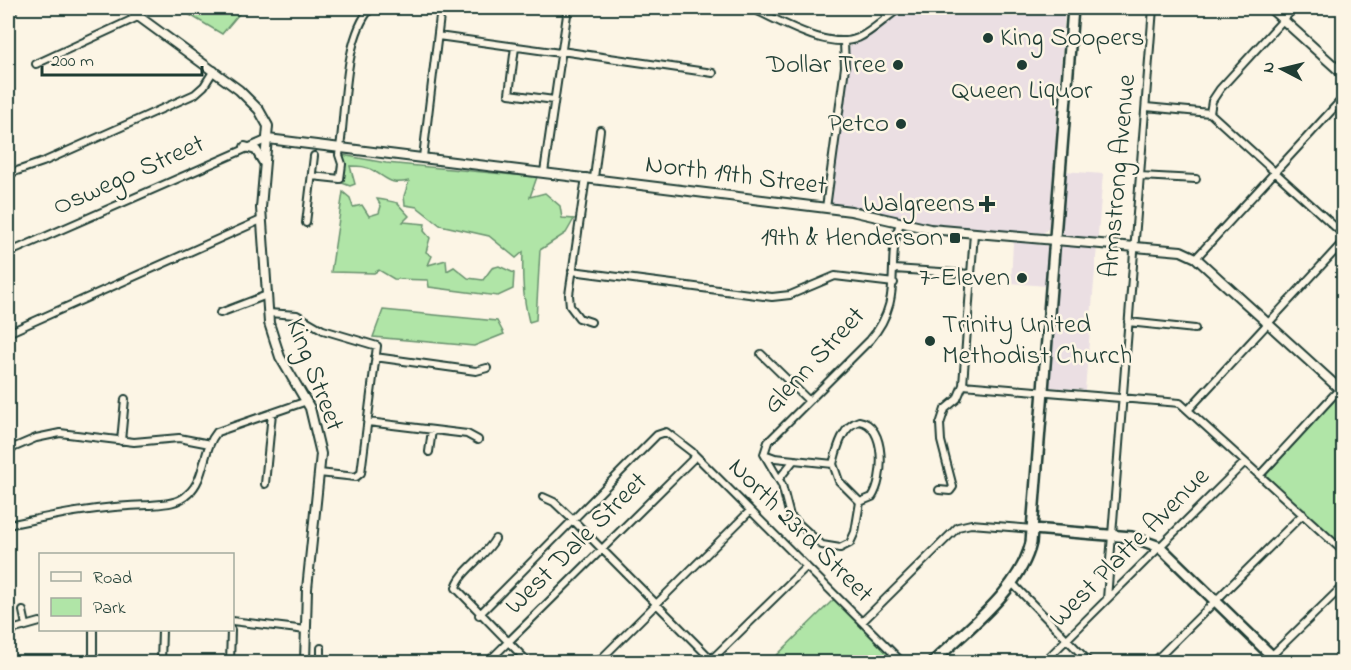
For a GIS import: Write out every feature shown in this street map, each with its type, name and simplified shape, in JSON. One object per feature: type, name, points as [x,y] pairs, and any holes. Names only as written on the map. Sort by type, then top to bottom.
[{"type":"main road","points":[[8,10],[12,8]]},
{"type":"main road","points":[[933,663],[1012,583],[1025,565],[1033,529],[1072,8]]},
{"type":"main road","points":[[1033,529],[1132,537],[1160,548],[1215,600],[1272,660]]},
{"type":"street","points":[[127,8],[214,70],[259,110],[267,123],[268,139]]},
{"type":"street","points":[[312,176],[340,179],[340,147],[355,34],[371,8]]},
{"type":"street","points":[[423,157],[441,8]]},
{"type":"street","points":[[544,172],[568,8]]},
{"type":"street","points":[[752,8],[814,35],[844,42],[860,37],[900,8]]},
{"type":"street","points":[[882,8],[887,17]]},
{"type":"street","name":"Armstrong Avenue","points":[[1107,599],[1153,8]]},
{"type":"street","points":[[1270,8],[1344,75]]},
{"type":"street","points":[[1210,113],[1212,101],[1220,89],[1294,8]]},
{"type":"street","points":[[36,64],[140,16]]},
{"type":"street","points":[[438,36],[713,73]]},
{"type":"street","points":[[826,208],[845,67],[844,42]]},
{"type":"street","points":[[515,47],[509,94],[554,100]]},
{"type":"street","points":[[8,174],[195,94],[204,86],[214,70]]},
{"type":"street","points":[[1196,258],[1344,97]]},
{"type":"street","points":[[1146,107],[1210,113],[1344,235]]},
{"type":"street","points":[[591,322],[579,318],[570,306],[572,271],[600,130]]},
{"type":"street","name":"North 19th Street","points":[[268,139],[826,208],[870,215],[900,223],[974,233],[1181,250],[1196,258],[1266,325],[1342,389]]},
{"type":"street","name":"Oswego Street","points":[[8,253],[245,147],[268,139]]},
{"type":"street","name":"King Street","points":[[268,139],[264,164],[261,220],[268,313],[280,357],[307,401],[320,443],[307,589],[305,663]]},
{"type":"street","points":[[245,147],[256,150],[264,164]]},
{"type":"street","points":[[306,223],[314,156]]},
{"type":"street","points":[[1140,176],[1196,179]]},
{"type":"street","points":[[8,333],[261,220]]},
{"type":"street","name":"Glenn Street","points":[[764,454],[768,442],[880,328],[889,308],[894,283],[900,223]]},
{"type":"street","points":[[939,490],[950,491],[952,488],[941,441],[941,418],[947,406],[957,399],[963,385],[974,233]]},
{"type":"street","points":[[1189,409],[1344,241]]},
{"type":"street","points":[[894,269],[971,274]]},
{"type":"street","points":[[572,271],[779,297],[836,276],[894,283]]},
{"type":"street","points":[[220,313],[267,295]]},
{"type":"street","points":[[268,313],[297,315],[323,330],[377,346],[359,476],[319,472]]},
{"type":"street","points":[[1128,322],[1195,329]]},
{"type":"street","points":[[761,354],[809,401]]},
{"type":"street","points":[[375,357],[476,371],[487,368]]},
{"type":"street","points":[[963,385],[1176,402],[1189,409],[1344,552]]},
{"type":"street","points":[[1260,475],[1342,389]]},
{"type":"street","points":[[121,441],[125,399]]},
{"type":"street","points":[[8,525],[54,512],[103,506],[166,504],[181,500],[197,482],[210,444],[222,429],[307,401]]},
{"type":"street","points":[[266,484],[272,413]]},
{"type":"street","points":[[859,421],[870,425],[880,452],[876,489],[870,499],[860,502],[839,481],[833,464],[850,425],[859,421]]},
{"type":"street","points":[[368,422],[467,434],[478,440]]},
{"type":"street","points":[[429,452],[432,430]]},
{"type":"street","name":"North 23rd Street","points":[[572,519],[657,435],[666,432],[696,456],[902,663]]},
{"type":"street","points":[[8,450],[36,438],[60,433],[121,441],[179,438],[210,444]]},
{"type":"street","points":[[764,454],[833,464]]},
{"type":"street","points":[[764,454],[779,479],[790,516],[815,540],[826,547],[845,546],[852,540],[860,502]]},
{"type":"street","name":"West Dale Street","points":[[488,663],[696,456]]},
{"type":"street","points":[[779,479],[794,460]]},
{"type":"street","name":"West Platte Avenue","points":[[1044,663],[1245,462]]},
{"type":"street","points":[[543,496],[554,502],[572,519],[711,662],[806,567]]},
{"type":"street","points":[[598,663],[750,511]]},
{"type":"street","points":[[1155,663],[1215,600],[1303,514]]},
{"type":"street","points":[[479,615],[572,519]]},
{"type":"street","points":[[862,622],[953,531],[971,524],[1033,529]]},
{"type":"street","points":[[495,539],[489,550],[458,581],[457,592],[528,663]]},
{"type":"street","points":[[1012,583],[1089,663]]},
{"type":"street","points":[[1272,660],[1344,585]]},
{"type":"street","points":[[23,611],[26,625]]},
{"type":"street","points":[[234,621],[306,630]]},
{"type":"street","points":[[8,631],[39,622]]},
{"type":"street","points":[[93,631],[93,663]]},
{"type":"street","points":[[161,663],[162,631]]},
{"type":"street","points":[[230,663],[231,631]]},
{"type":"street","points":[[321,648],[321,663]]},
{"type":"shaded area","points":[[907,8],[1065,8],[1049,227],[1044,233],[921,225],[904,218],[831,204],[850,61],[848,47],[866,39]]},
{"type":"shaded area","points":[[1064,171],[1103,174],[1085,390],[1038,386],[1046,286],[1011,283],[1013,242],[1062,247]]},
{"type":"green space","points":[[178,8],[244,8],[222,34]]},
{"type":"green space","points":[[342,155],[386,163],[537,177],[530,197],[545,193],[560,206],[562,218],[574,219],[566,233],[540,250],[536,320],[529,322],[527,313],[523,288],[523,252],[516,258],[489,236],[440,225],[417,207],[405,205],[404,196],[409,181],[394,182],[368,168],[350,166],[355,184],[350,186],[342,183],[344,165]]},
{"type":"green space","points":[[343,192],[350,198],[353,207],[362,205],[369,216],[379,213],[381,206],[377,199],[381,199],[397,203],[409,216],[403,222],[425,224],[424,231],[430,238],[426,252],[432,256],[428,265],[446,260],[447,271],[454,267],[468,278],[483,280],[492,268],[499,266],[514,273],[513,289],[498,296],[429,287],[428,280],[394,279],[379,270],[374,273],[331,272]]},
{"type":"green space","points":[[383,310],[497,321],[504,334],[474,346],[373,337]]},
{"type":"green space","points":[[1337,397],[1343,400],[1343,548],[1266,475]]},
{"type":"green space","points":[[834,599],[897,662],[770,662]]},
{"type":"place","name":"King Soopers","points":[[988,38]]},
{"type":"place","name":"Dollar Tree","points":[[898,65]]},
{"type":"place","name":"Queen Liquor","points":[[1022,65]]},
{"type":"place","name":"Petco","points":[[901,124]]},
{"type":"place","name":"Walgreens","points":[[987,204]]},
{"type":"place","name":"19th & Henderson","points":[[955,238]]},
{"type":"place","name":"7-Eleven","points":[[1022,278]]},
{"type":"place","name":"Trinity United Methodist Church","points":[[930,341]]}]
